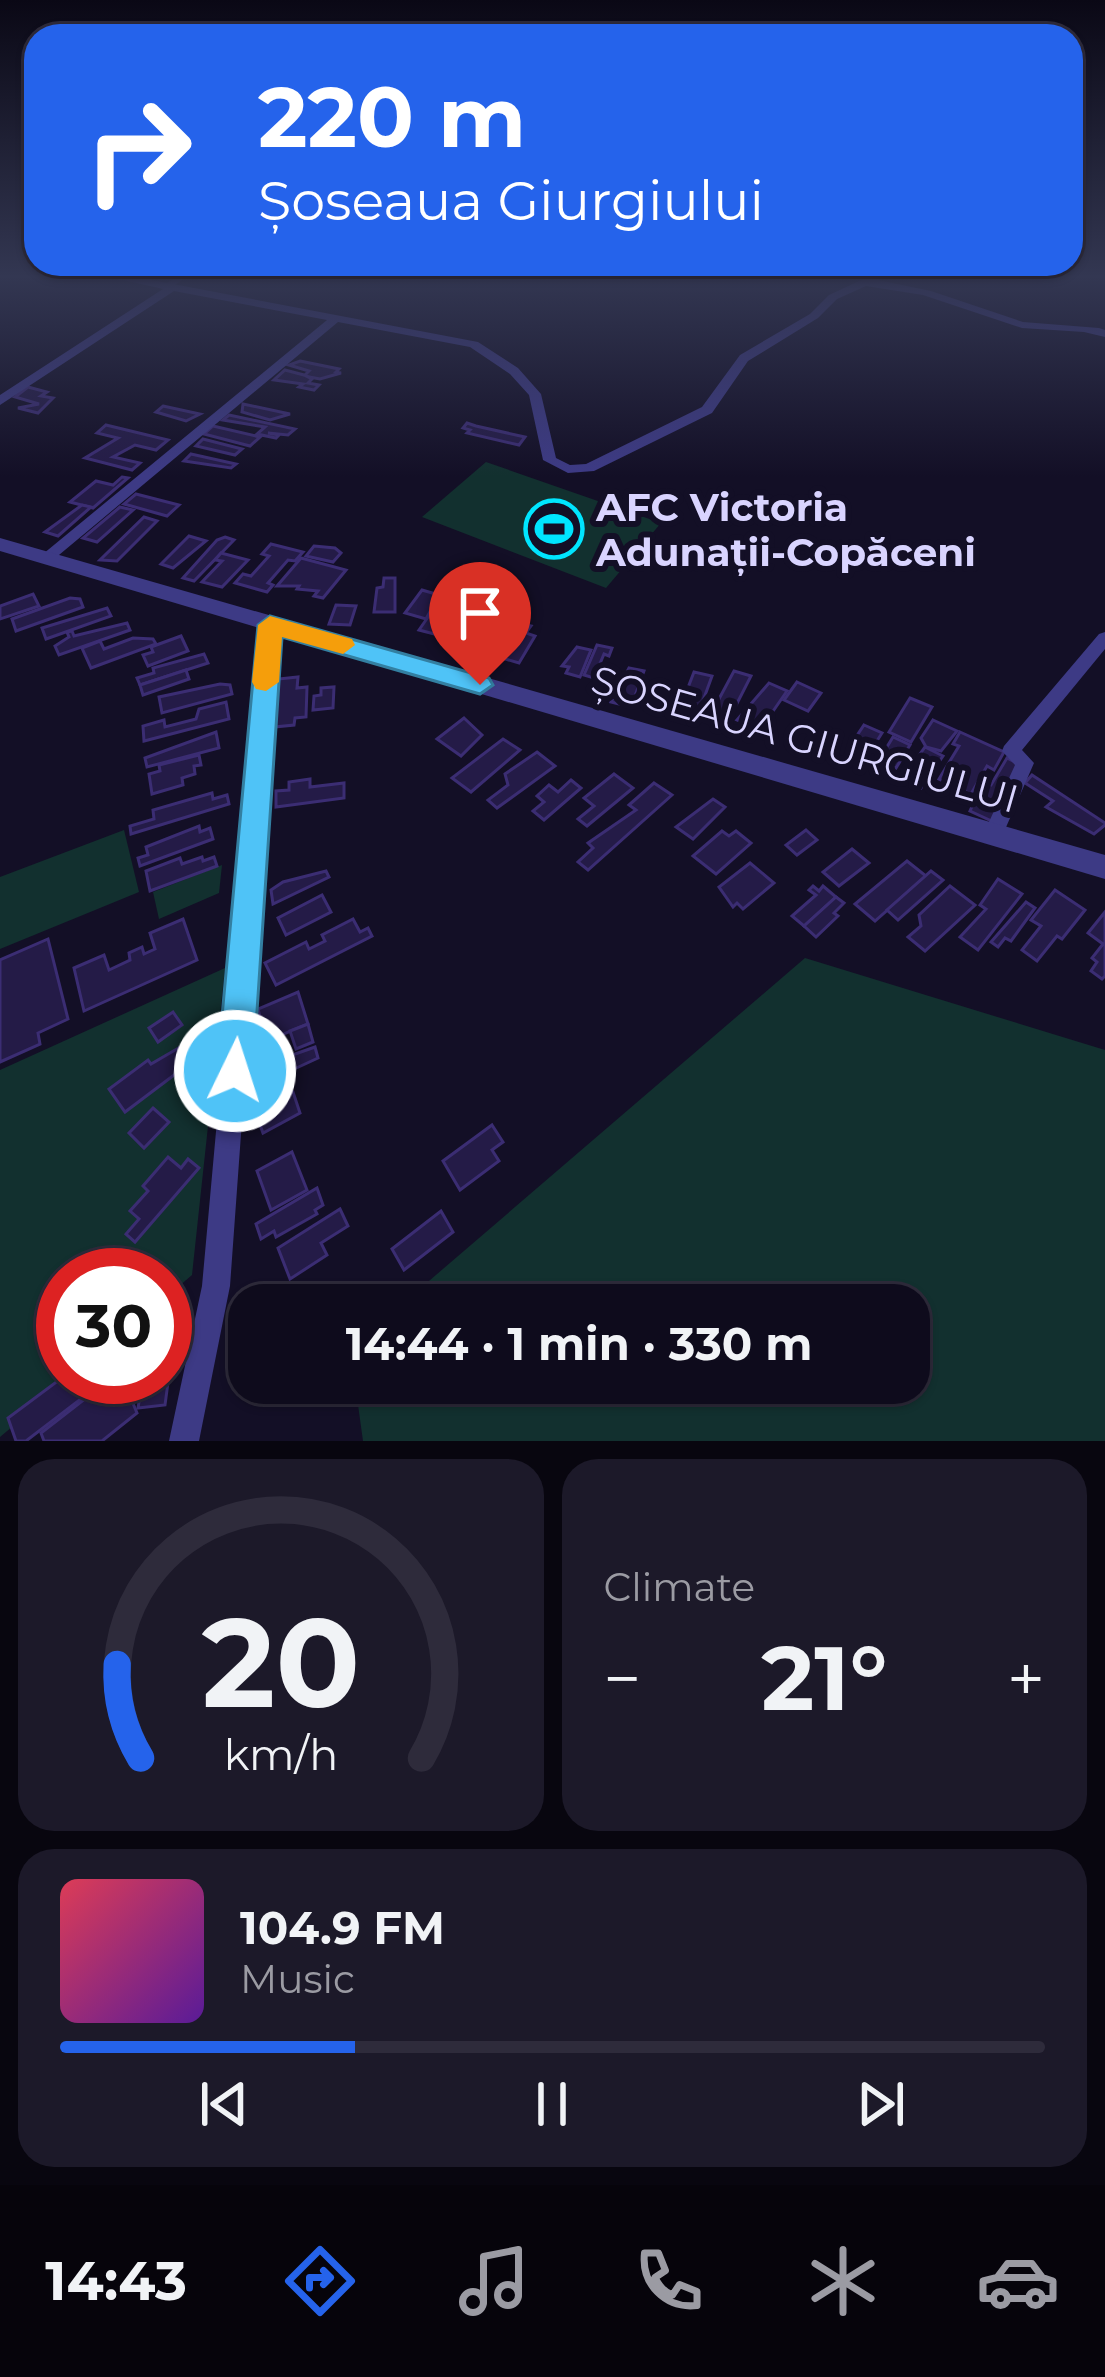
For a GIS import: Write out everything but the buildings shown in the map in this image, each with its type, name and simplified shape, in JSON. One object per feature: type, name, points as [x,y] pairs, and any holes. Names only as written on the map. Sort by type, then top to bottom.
[{"type":"street","points":[[0,400],[87,342]]},
{"type":"street","points":[[48,557],[307,342]]},
{"type":"street","points":[[452,342],[484,349],[535,394],[550,460],[581,470],[617,458],[707,410],[744,358],[770,342]]},
{"type":"street","name":"ȘOSEAUA GIURGIULUI","points":[[0,544],[1105,867]]},
{"type":"street","points":[[184,1441],[200,1382],[220,1248],[270,625]]},
{"type":"street","points":[[993,835],[1025,763],[1012,751],[1105,638]]},
{"type":"green space","name":"AFC Victoria Adunații-Copăceni","points":[[486,462],[661,523],[606,588],[422,517]]},
{"type":"green space","points":[[124,830],[139,892],[0,949],[0,877]]},
{"type":"green space","points":[[222,865],[219,893],[159,919],[153,892]]},
{"type":"green space","points":[[805,958],[1105,1050],[1105,1441],[363,1441],[358,1404],[930,1404],[930,1284],[425,1284]]},
{"type":"green space","points":[[225,968],[192,1275],[192,1248],[36,1248],[39,1404],[0,1437],[0,1070]]},
{"type":"slow traffic","points":[[266,682],[270,625],[343,645]]},
{"type":"place","name":"AFC Victoria Adunații-Copăceni","points":[[554,529]]},
{"type":"route","points":[[235,1071],[270,625],[480,685]]}]
